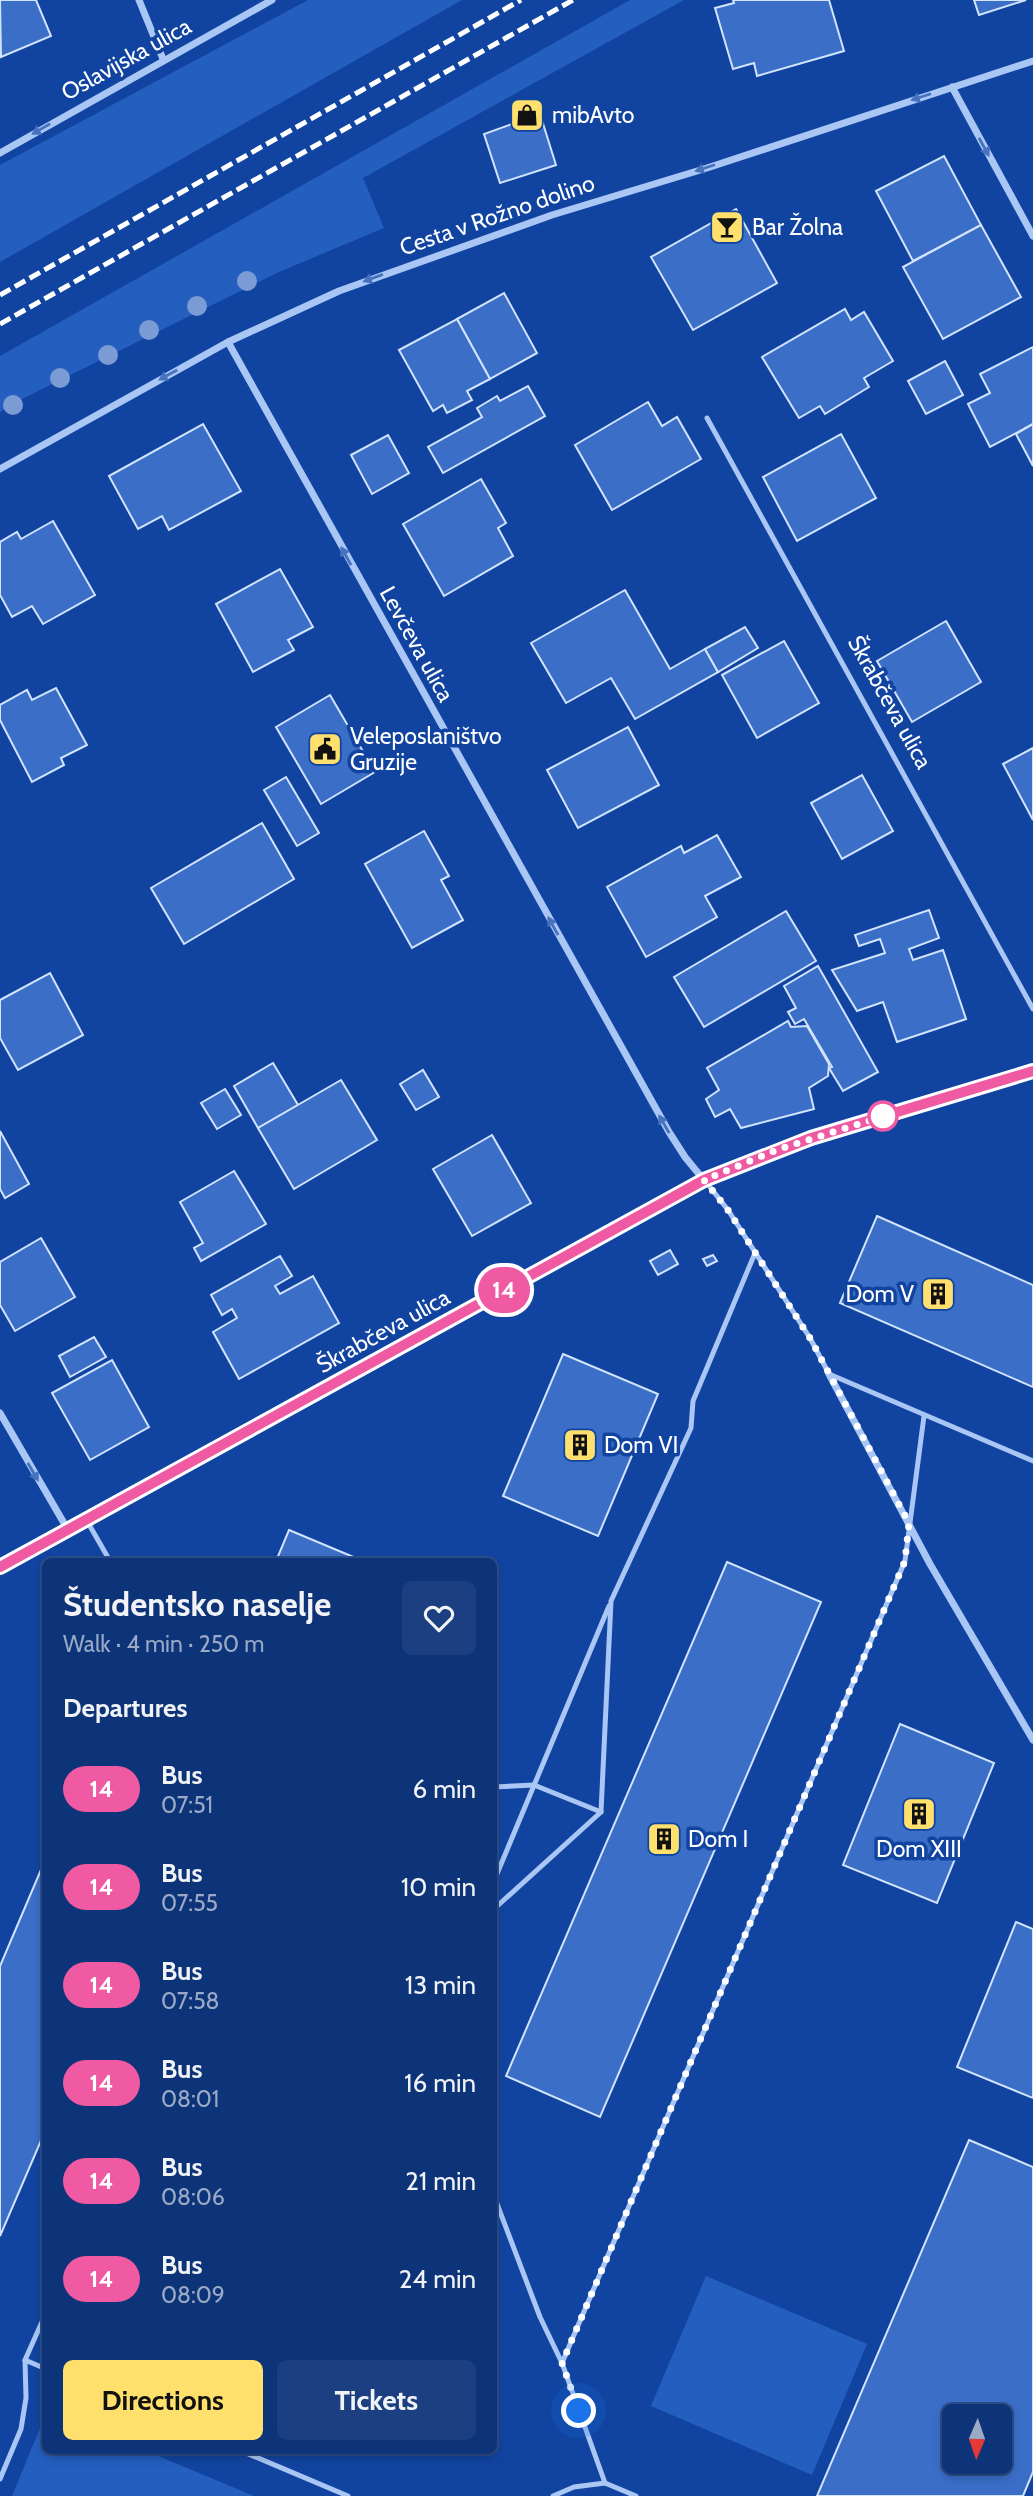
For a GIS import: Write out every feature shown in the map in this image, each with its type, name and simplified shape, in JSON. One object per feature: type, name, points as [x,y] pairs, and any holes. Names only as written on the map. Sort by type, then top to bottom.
[{"type":"street","points":[[139,0],[163,59]]},
{"type":"street","name":"Oslavijska ulica","points":[[0,153],[272,0]]},
{"type":"street","name":"Cesta v Rožno dolino","points":[[0,469],[228,342],[339,290],[552,215],[707,168],[1033,61]]},
{"type":"street","points":[[952,87],[1033,236]]},
{"type":"street","name":"Levčeva ulica","points":[[228,342],[669,1132],[704,1180]]},
{"type":"street","name":"Škrabčeva ulica","points":[[0,1567],[704,1180],[811,1138],[1033,1071]]},
{"type":"street","points":[[829,1374],[930,1564],[1033,1740]]},
{"type":"street","points":[[0,1413],[68,1530]]},
{"type":"lane","name":"Škrabčeva ulica","points":[[708,418],[1033,1009]]},
{"type":"lane","points":[[704,1180],[728,1210],[810,1338],[829,1374],[1033,1461]]},
{"type":"lane","points":[[497,1874],[611,1601],[691,1428],[693,1401],[754,1253]]},
{"type":"lane","points":[[562,2363],[905,1561],[924,1416]]},
{"type":"lane","points":[[86,1520],[108,1558]]},
{"type":"lane","points":[[497,1906],[601,1812],[611,1601]]},
{"type":"lane","points":[[497,1787],[534,1785],[601,1812]]},
{"type":"lane","points":[[497,2204],[540,2317],[562,2363],[605,2483]]},
{"type":"lane","points":[[0,2479],[21,2429],[26,2398],[25,2360],[42,2322]]},
{"type":"lane","points":[[25,2360],[42,2367]]},
{"type":"lane","points":[[248,2454],[348,2496]]},
{"type":"lane","points":[[553,2496],[574,2487],[605,2483],[636,2496]]},
{"type":"shaded area","points":[[308,0],[462,0],[0,262],[0,165]]},
{"type":"shaded area","points":[[630,0],[684,0],[363,178],[384,228],[279,272],[0,412],[0,356]]},
{"type":"shaded area","points":[[706,2276],[867,2344],[812,2475],[651,2406]]},
{"type":"shaded area","points":[[42,2423],[42,2454],[154,2454],[254,2496],[12,2496]]},
{"type":"building","points":[[0,0],[36,0],[51,36],[1,57]]},
{"type":"building","points":[[733,0],[829,0],[844,51],[757,76],[754,63],[733,69],[715,8],[734,3]]},
{"type":"building","points":[[974,0],[1026,0],[979,15]]},
{"type":"building","points":[[540,114],[556,165],[500,183],[484,134]]},
{"type":"building","points":[[944,156],[981,225],[913,261],[876,191]]},
{"type":"building","points":[[736,209],[777,283],[693,330],[651,257]]},
{"type":"building","points":[[981,225],[1021,297],[943,339],[903,267]]},
{"type":"building","points":[[504,293],[537,353],[490,379],[457,319]]},
{"type":"building","points":[[845,309],[851,320],[864,312],[893,361],[864,378],[869,387],[825,414],[820,406],[799,418],[762,357]]},
{"type":"building","points":[[457,319],[490,379],[467,391],[472,400],[447,413],[443,405],[433,411],[399,350]]},
{"type":"building","points":[[1033,347],[1033,424],[990,447],[968,404],[990,393],[980,374]]},
{"type":"building","points":[[945,361],[963,395],[926,414],[908,381]]},
{"type":"building","points":[[528,386],[545,416],[443,473],[428,447],[482,417],[477,408],[497,396],[500,401]]},
{"type":"building","points":[[648,402],[662,426],[677,417],[701,459],[612,510],[575,445]]},
{"type":"building","points":[[203,424],[241,491],[169,530],[162,516],[138,529],[109,476]]},
{"type":"building","points":[[1033,424],[1033,466],[1016,434]]},
{"type":"building","points":[[841,434],[876,498],[797,541],[763,477]]},
{"type":"building","points":[[388,435],[409,473],[372,494],[351,455]]},
{"type":"building","points":[[481,479],[506,523],[498,528],[513,556],[444,596],[403,524]]},
{"type":"building","points":[[53,521],[95,595],[43,624],[32,606],[12,617],[0,595],[0,542],[17,532],[21,539]]},
{"type":"building","points":[[280,569],[313,627],[288,640],[294,650],[253,672],[216,604]]},
{"type":"building","points":[[625,590],[670,669],[705,649],[718,672],[635,719],[611,678],[566,703],[531,643]]},
{"type":"building","points":[[946,621],[981,682],[912,722],[877,661]]},
{"type":"building","points":[[745,627],[758,648],[718,672],[705,649]]},
{"type":"building","points":[[784,641],[819,703],[757,738],[722,675]]},
{"type":"building","points":[[56,688],[87,745],[61,758],[64,765],[32,782],[0,720],[0,705],[27,690],[32,700]]},
{"type":"building","name":"Veleposlaništvo Gruzije","points":[[330,695],[375,772],[321,804],[276,727]]},
{"type":"building","points":[[628,727],[659,785],[578,828],[547,770]]},
{"type":"building","points":[[1033,748],[1033,820],[1003,764]]},
{"type":"building","points":[[862,775],[893,831],[842,859],[811,803]]},
{"type":"building","points":[[286,777],[319,833],[297,846],[264,790]]},
{"type":"building","points":[[262,823],[294,879],[184,944],[151,888]]},
{"type":"building","points":[[424,831],[449,876],[441,880],[463,920],[412,948],[365,864]]},
{"type":"building","points":[[717,835],[741,877],[705,896],[717,917],[646,957],[607,887],[681,846],[684,853]]},
{"type":"building","points":[[929,910],[939,938],[909,949],[913,960],[943,950],[966,1019],[897,1042],[883,1002],[857,1011],[832,970],[885,953],[880,939],[859,946],[855,935]]},
{"type":"building","points":[[786,911],[816,961],[704,1027],[674,977]]},
{"type":"building","points":[[818,966],[878,1072],[843,1091],[804,1019],[795,1024],[788,1012],[796,1008],[784,986]]},
{"type":"building","points":[[50,973],[83,1035],[18,1070],[0,1038],[0,1000]]},
{"type":"building","points":[[788,1021],[791,1027],[807,1026],[829,1064],[828,1076],[809,1088],[814,1109],[741,1128],[730,1109],[715,1117],[706,1099],[719,1090],[707,1068]]},
{"type":"building","points":[[273,1063],[298,1105],[258,1128],[234,1086]]},
{"type":"building","points":[[423,1070],[439,1097],[416,1110],[400,1084]]},
{"type":"building","points":[[341,1080],[377,1140],[294,1189],[258,1128]]},
{"type":"building","points":[[225,1089],[241,1115],[217,1129],[201,1103]]},
{"type":"building","points":[[0,1131],[29,1184],[5,1198],[0,1189]]},
{"type":"building","points":[[492,1135],[531,1203],[472,1236],[433,1169]]},
{"type":"building","points":[[234,1171],[266,1224],[201,1261],[194,1248],[203,1243],[180,1202]]},
{"type":"building","name":"Dom V","points":[[877,1216],[1033,1285],[1033,1387],[840,1303]]},
{"type":"building","points":[[41,1238],[75,1297],[15,1331],[0,1305],[0,1262]]},
{"type":"building","points":[[670,1250],[678,1264],[658,1275],[650,1261]]},
{"type":"building","points":[[713,1255],[717,1261],[707,1266],[703,1259]]},
{"type":"building","points":[[280,1256],[292,1276],[275,1286],[280,1294],[313,1276],[339,1323],[239,1379],[213,1332],[237,1318],[232,1309],[222,1315],[211,1295]]},
{"type":"building","points":[[94,1337],[106,1357],[70,1377],[59,1356]]},
{"type":"building","name":"Dom VI","points":[[563,1354],[658,1394],[598,1536],[503,1496]]},
{"type":"building","points":[[112,1360],[149,1427],[90,1460],[52,1393]]},
{"type":"building","points":[[289,1530],[356,1558],[277,1558]]},
{"type":"building","name":"Dom I","points":[[727,1562],[821,1602],[600,2117],[506,2076]]},
{"type":"building","name":"Dom XIII","points":[[900,1724],[994,1763],[937,1903],[843,1865]]},
{"type":"building","points":[[42,1867],[42,2138],[0,2236],[0,1966]]},
{"type":"building","points":[[1016,1922],[1033,1929],[1033,2098],[957,2067]]},
{"type":"building","points":[[969,2140],[1033,2167],[1033,2472],[1023,2496],[817,2496]]},
{"type":"railway","points":[[0,295],[521,0]]},
{"type":"railway","points":[[0,324],[573,0]]},
{"type":"bus line","name":"14","points":[[0,1567],[704,1180],[811,1138],[1033,1071]]},
{"type":"place","name":"mibAvto","points":[[527,115]]},
{"type":"place","name":"Bar Žolna","points":[[727,227]]},
{"type":"place","name":"Veleposlaništvo Gruzije","points":[[325,749]]},
{"type":"place","name":"Dom V","points":[[938,1294]]},
{"type":"place","name":"Dom VI","points":[[580,1445]]},
{"type":"place","name":"Dom XIII","points":[[919,1814]]},
{"type":"place","name":"Dom I","points":[[664,1839]]},
{"type":"route","points":[[579,2411],[562,2363],[905,1561],[909,1523],[810,1338],[728,1210],[704,1180],[779,1149],[891,1114],[883,1116]]}]
